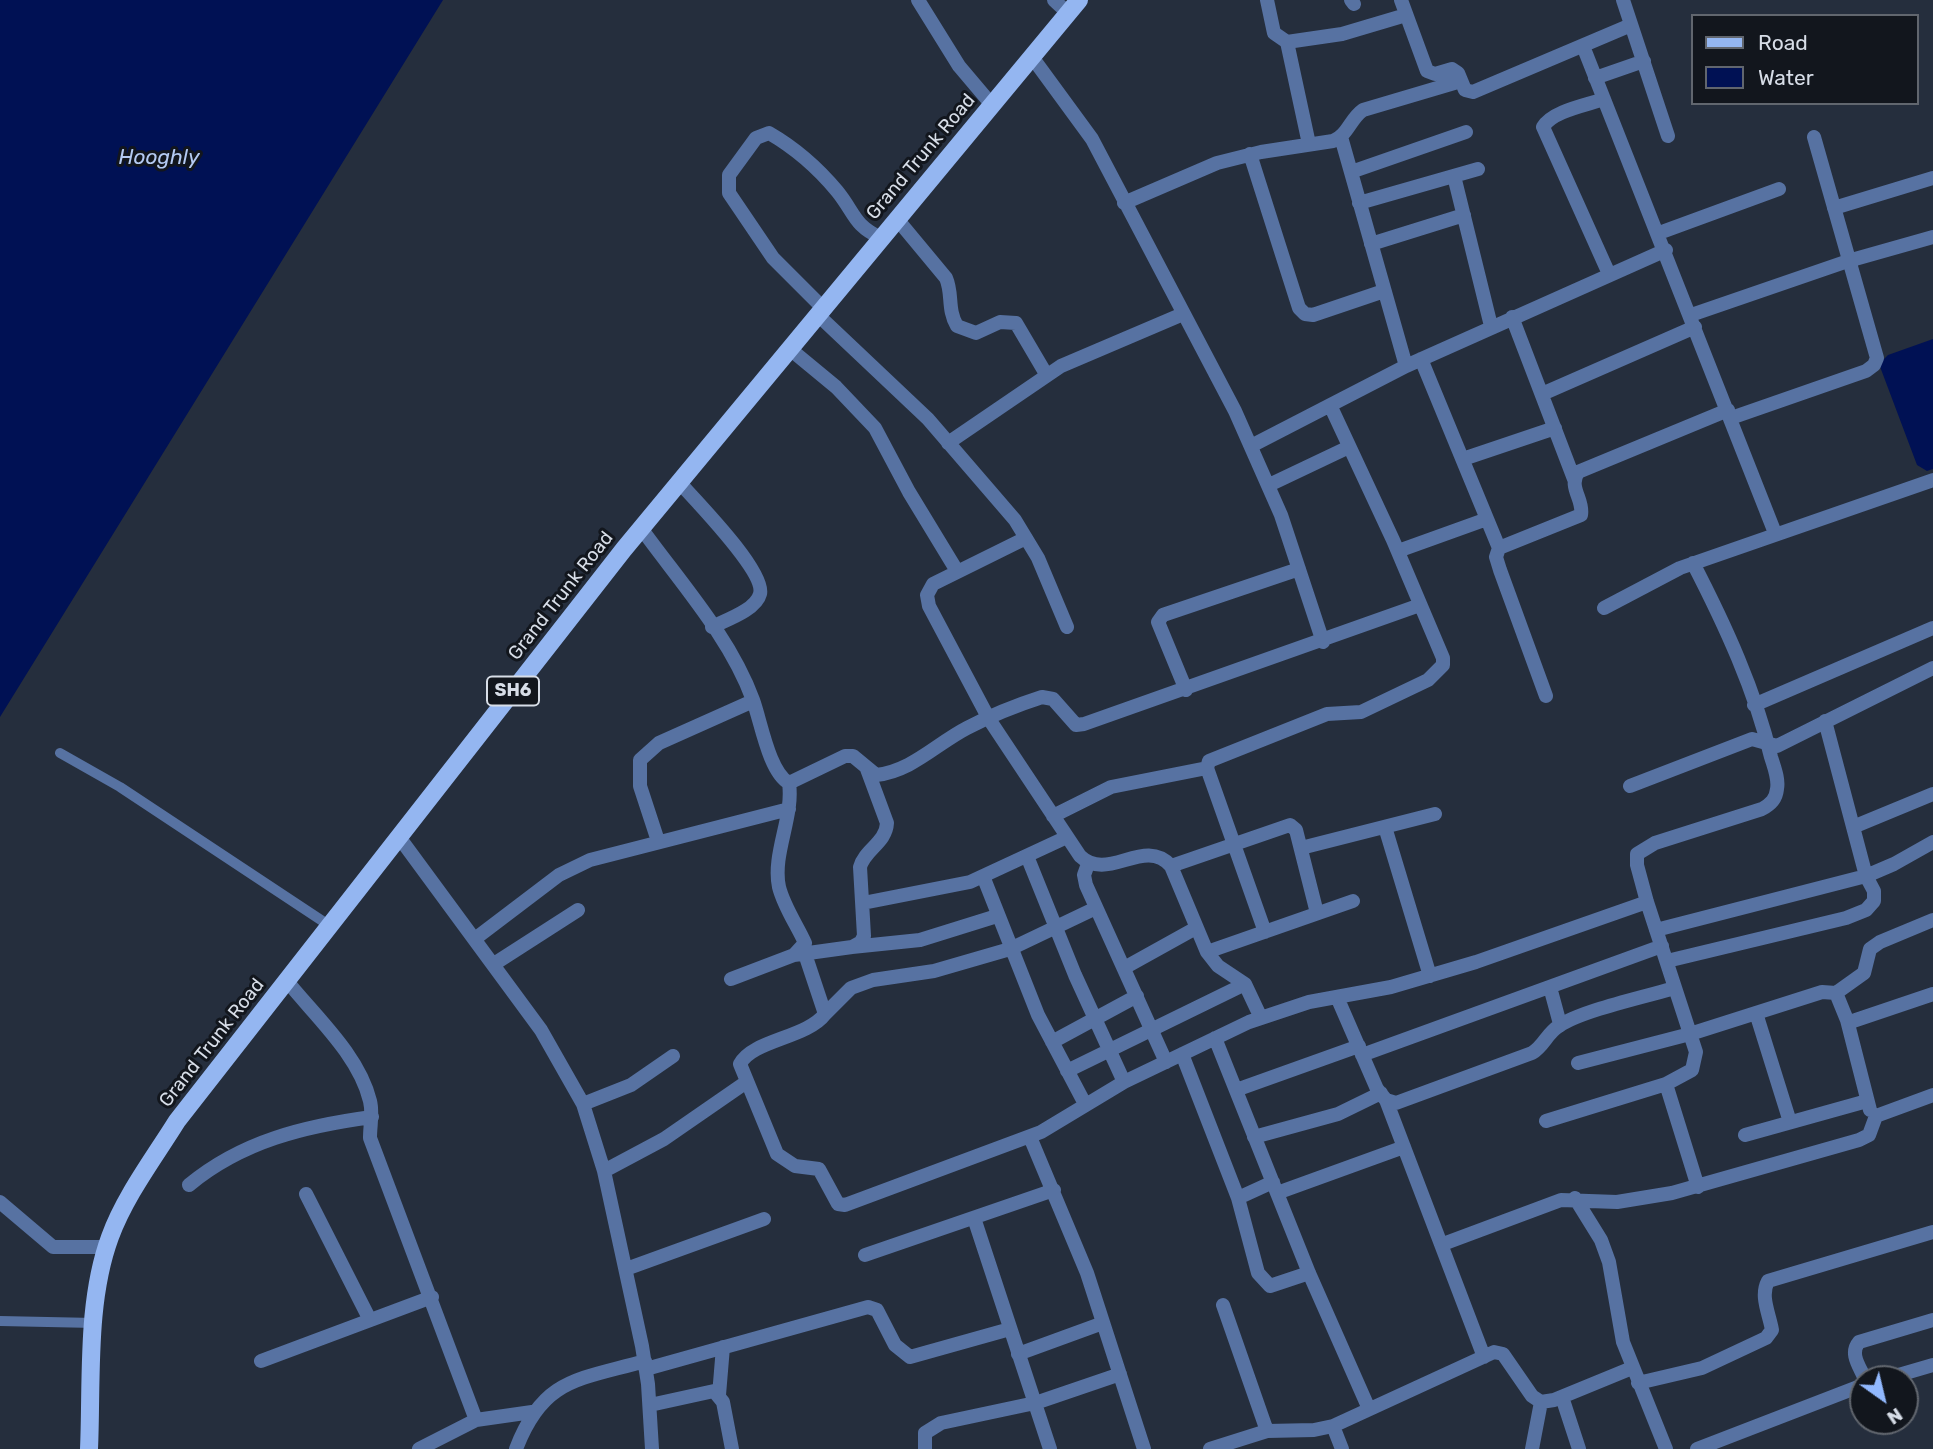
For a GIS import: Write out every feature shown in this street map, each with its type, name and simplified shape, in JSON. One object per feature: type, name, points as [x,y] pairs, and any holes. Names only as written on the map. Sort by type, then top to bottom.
[{"type":"main road","name":"Grand Trunk Road","points":[[89,1449],[95,1323],[107,1247],[127,1202],[177,1121],[641,528],[1073,7]]},
{"type":"street","points":[[918,0],[959,66],[992,105]]},
{"type":"street","points":[[1054,0],[1073,7]]},
{"type":"street","points":[[1267,0],[1274,33],[1287,42],[1342,34],[1406,15]]},
{"type":"street","points":[[1401,0],[1427,71],[1434,75],[1452,69],[1465,90],[1480,91],[1632,25]]},
{"type":"street","points":[[1623,0],[1668,136]]},
{"type":"street","points":[[1287,42],[1309,144]]},
{"type":"street","points":[[1583,46],[1659,233],[1775,533]]},
{"type":"street","points":[[1031,57],[1082,122],[1251,446],[1269,485],[1323,642]]},
{"type":"street","points":[[1595,78],[1644,61]]},
{"type":"street","points":[[1124,203],[1217,163],[1341,137],[1355,116],[1363,110],[1461,81]]},
{"type":"street","points":[[1604,99],[1556,116],[1546,121],[1543,127],[1609,274]]},
{"type":"street","points":[[1351,172],[1466,132]]},
{"type":"street","points":[[881,238],[860,227],[839,193],[795,148],[769,133],[756,138],[729,175],[729,192],[773,258],[948,443],[1026,538],[1067,627]]},
{"type":"street","points":[[1341,137],[1406,366]]},
{"type":"street","points":[[1574,479],[1587,468],[1729,414],[1866,371],[1874,365],[1876,349],[1848,261],[1814,137]]},
{"type":"street","points":[[1250,154],[1299,308],[1305,314],[1313,315],[1384,291]]},
{"type":"street","points":[[1359,203],[1478,169]]},
{"type":"street","points":[[1454,176],[1491,327]]},
{"type":"street","points":[[1833,208],[1933,178]]},
{"type":"street","points":[[1659,233],[1779,190]]},
{"type":"street","points":[[1371,244],[1464,215]]},
{"type":"street","points":[[897,219],[946,278],[950,286],[949,307],[957,326],[976,333],[1000,322],[1016,323],[1046,374]]},
{"type":"street","points":[[1542,394],[1693,321],[1848,261],[1933,237]]},
{"type":"street","points":[[1251,446],[1406,366],[1665,250]]},
{"type":"street","points":[[948,443],[1046,374],[1081,356],[1183,314]]},
{"type":"street","points":[[1499,548],[1581,516],[1583,509],[1512,317]]},
{"type":"street","points":[[790,349],[836,387],[875,428],[899,475],[957,571]]},
{"type":"street","points":[[1421,359],[1499,548],[1496,557],[1500,570],[1546,695]]},
{"type":"street","points":[[1265,932],[1207,768],[1209,761],[1217,755],[1327,713],[1361,712],[1427,680],[1443,665],[1443,658],[1398,551],[1330,405]]},
{"type":"street","points":[[1463,459],[1555,428]]},
{"type":"street","points":[[1269,485],[1349,447]]},
{"type":"street","points":[[1604,608],[1693,563],[1933,480]]},
{"type":"street","points":[[679,482],[747,562],[760,585],[760,596],[754,605],[712,627]]},
{"type":"street","points":[[1398,551],[1487,519]]},
{"type":"street","points":[[641,528],[738,668],[753,701],[778,774],[789,783]]},
{"type":"street","points":[[1026,538],[933,584],[928,595],[929,606],[989,719],[1066,837],[1088,864],[1100,867],[1147,854],[1164,858],[1171,866],[1207,952],[1218,966],[1245,984],[1261,1018]]},
{"type":"street","points":[[1546,1121],[1666,1084],[1692,1070],[1696,1061],[1690,1034],[1647,902],[1637,865],[1637,854],[1644,846],[1772,803],[1778,784],[1768,744],[1722,620],[1693,563]]},
{"type":"street","points":[[1186,690],[1160,633],[1158,622],[1163,615],[1299,569]]},
{"type":"street","points":[[789,783],[845,756],[853,756],[876,775],[904,768],[965,729],[1042,697],[1053,698],[1076,725],[1084,724],[1323,642],[1420,605]]},
{"type":"street","points":[[1754,705],[1933,628]]},
{"type":"street","points":[[1630,786],[1752,739],[1777,746],[1933,668]]},
{"type":"street","points":[[658,841],[640,786],[640,760],[659,743],[753,701]]},
{"type":"street","points":[[1667,961],[1858,915],[1874,901],[1874,891],[1866,876],[1825,721]]},
{"type":"street","points":[[1053,816],[1111,787],[1207,768]]},
{"type":"street","points":[[852,947],[864,936],[860,867],[862,859],[886,832],[887,823],[867,769]]},
{"type":"street","points":[[789,783],[789,809],[778,873],[782,895],[805,943],[799,955]]},
{"type":"street","points":[[1853,827],[1933,794]]},
{"type":"street","points":[[476,938],[573,867],[658,841],[789,809]]},
{"type":"street","points":[[1301,848],[1435,814]]},
{"type":"street","points":[[1171,866],[1290,825],[1296,830],[1317,913]]},
{"type":"street","points":[[1385,827],[1430,976]]},
{"type":"street","points":[[399,837],[476,938],[549,1042],[583,1104],[604,1171],[646,1365],[652,1449]]},
{"type":"street","points":[[863,903],[951,887],[983,876],[1066,837]]},
{"type":"street","points":[[1657,930],[1866,876],[1933,842]]},
{"type":"street","points":[[1027,856],[1094,1018],[1124,1082]]},
{"type":"street","points":[[1088,864],[1084,875],[1096,908],[1166,1062]]},
{"type":"street","points":[[983,876],[1010,949],[1052,1042],[1085,1104]]},
{"type":"street","points":[[1207,952],[1353,901]]},
{"type":"street","points":[[1096,908],[1010,949],[934,971],[850,988],[811,1027],[743,1059],[740,1064],[745,1083],[778,1154],[795,1166],[819,1170],[838,1204],[853,1203],[1030,1137],[1124,1082],[1261,1018],[1308,1002],[1379,990],[1430,976],[1647,902]]},
{"type":"street","points":[[494,964],[578,910]]},
{"type":"street","points":[[731,979],[799,955],[920,940],[997,916]]},
{"type":"street","points":[[1578,1063],[1690,1034],[1822,992],[1836,993],[1864,973],[1870,949],[1880,942],[1933,920]]},
{"type":"street","points":[[1124,968],[1196,928]]},
{"type":"street","points":[[1236,1090],[1361,1051],[1662,946]]},
{"type":"street","points":[[799,955],[825,1014]]},
{"type":"street","points":[[287,981],[351,1061],[370,1100],[370,1138],[476,1420]]},
{"type":"street","points":[[1067,1071],[1245,984]]},
{"type":"street","points":[[1550,987],[1560,1024]]},
{"type":"street","points":[[1254,1137],[1338,1114],[1383,1097],[1396,1103],[1414,1098],[1532,1053],[1560,1024],[1675,988]]},
{"type":"street","points":[[1836,993],[1847,1020],[1873,1124]]},
{"type":"street","points":[[1847,1020],[1853,1021],[1933,994]]},
{"type":"street","points":[[1052,1042],[1137,996]]},
{"type":"street","points":[[1337,997],[1404,1147],[1484,1357]]},
{"type":"street","points":[[1756,1013],[1790,1122]]},
{"type":"street","points":[[1215,1038],[1309,1273],[1370,1409]]},
{"type":"street","points":[[1182,1054],[1238,1198],[1258,1273],[1270,1286],[1309,1273]]},
{"type":"street","points":[[583,1104],[631,1085],[673,1055]]},
{"type":"street","points":[[604,1171],[664,1139],[745,1083]]},
{"type":"street","points":[[1666,1084],[1698,1187]]},
{"type":"street","points":[[1443,1244],[1546,1205],[1575,1198],[1618,1202],[1698,1187],[1859,1140],[1869,1135],[1876,1116],[1884,1110],[1933,1095]]},
{"type":"street","points":[[1745,1135],[1867,1101]]},
{"type":"street","points":[[189,1185],[226,1157],[268,1140],[321,1124],[372,1117]]},
{"type":"street","points":[[1030,1137],[1054,1190],[1103,1323],[1144,1449]]},
{"type":"street","points":[[1238,1198],[1404,1147]]},
{"type":"street","points":[[865,1255],[1054,1190]]},
{"type":"street","points":[[306,1194],[370,1320]]},
{"type":"street","points":[[1575,1198],[1601,1240],[1609,1262],[1623,1342],[1666,1449]]},
{"type":"street","points":[[0,1202],[53,1247],[107,1247]]},
{"type":"street","points":[[974,1218],[1050,1449]]},
{"type":"street","points":[[625,1269],[764,1219]]},
{"type":"street","points":[[1638,1383],[1702,1368],[1766,1338],[1772,1330],[1764,1288],[1768,1281],[1933,1232]]},
{"type":"street","points":[[261,1361],[432,1297]]},
{"type":"street","points":[[1223,1305],[1267,1431]]},
{"type":"street","points":[[516,1449],[532,1412],[556,1390],[868,1307],[877,1310],[895,1345],[910,1357],[1010,1329]]},
{"type":"street","points":[[1858,1365],[1854,1356],[1859,1342],[1933,1320]]},
{"type":"street","points":[[1018,1354],[1103,1323]]},
{"type":"street","points":[[723,1347],[719,1395],[732,1449]]},
{"type":"street","points":[[1210,1449],[1236,1444],[1267,1431],[1314,1430],[1333,1426],[1493,1352],[1503,1354],[1532,1396],[1541,1402],[1562,1397],[1632,1368]]},
{"type":"street","points":[[925,1449],[925,1433],[930,1427],[1035,1403],[1120,1374]]},
{"type":"street","points":[[1697,1449],[1849,1390]]},
{"type":"street","points":[[650,1405],[705,1391],[719,1395]]},
{"type":"street","points":[[1562,1397],[1577,1448]]},
{"type":"street","points":[[1532,1449],[1541,1402]]},
{"type":"street","points":[[419,1449],[476,1420],[532,1412]]},
{"type":"street","points":[[1333,1426],[1342,1449]]},
{"type":"lane","points":[[60,753],[120,787],[330,926]]},
{"type":"lane","points":[[0,1321],[95,1323]]},
{"type":"water","name":"Hooghly","points":[[0,0],[443,0],[0,717]]},
{"type":"water","points":[[1933,339],[1933,469],[1927,471],[1917,465],[1879,364],[1888,355]]}]
